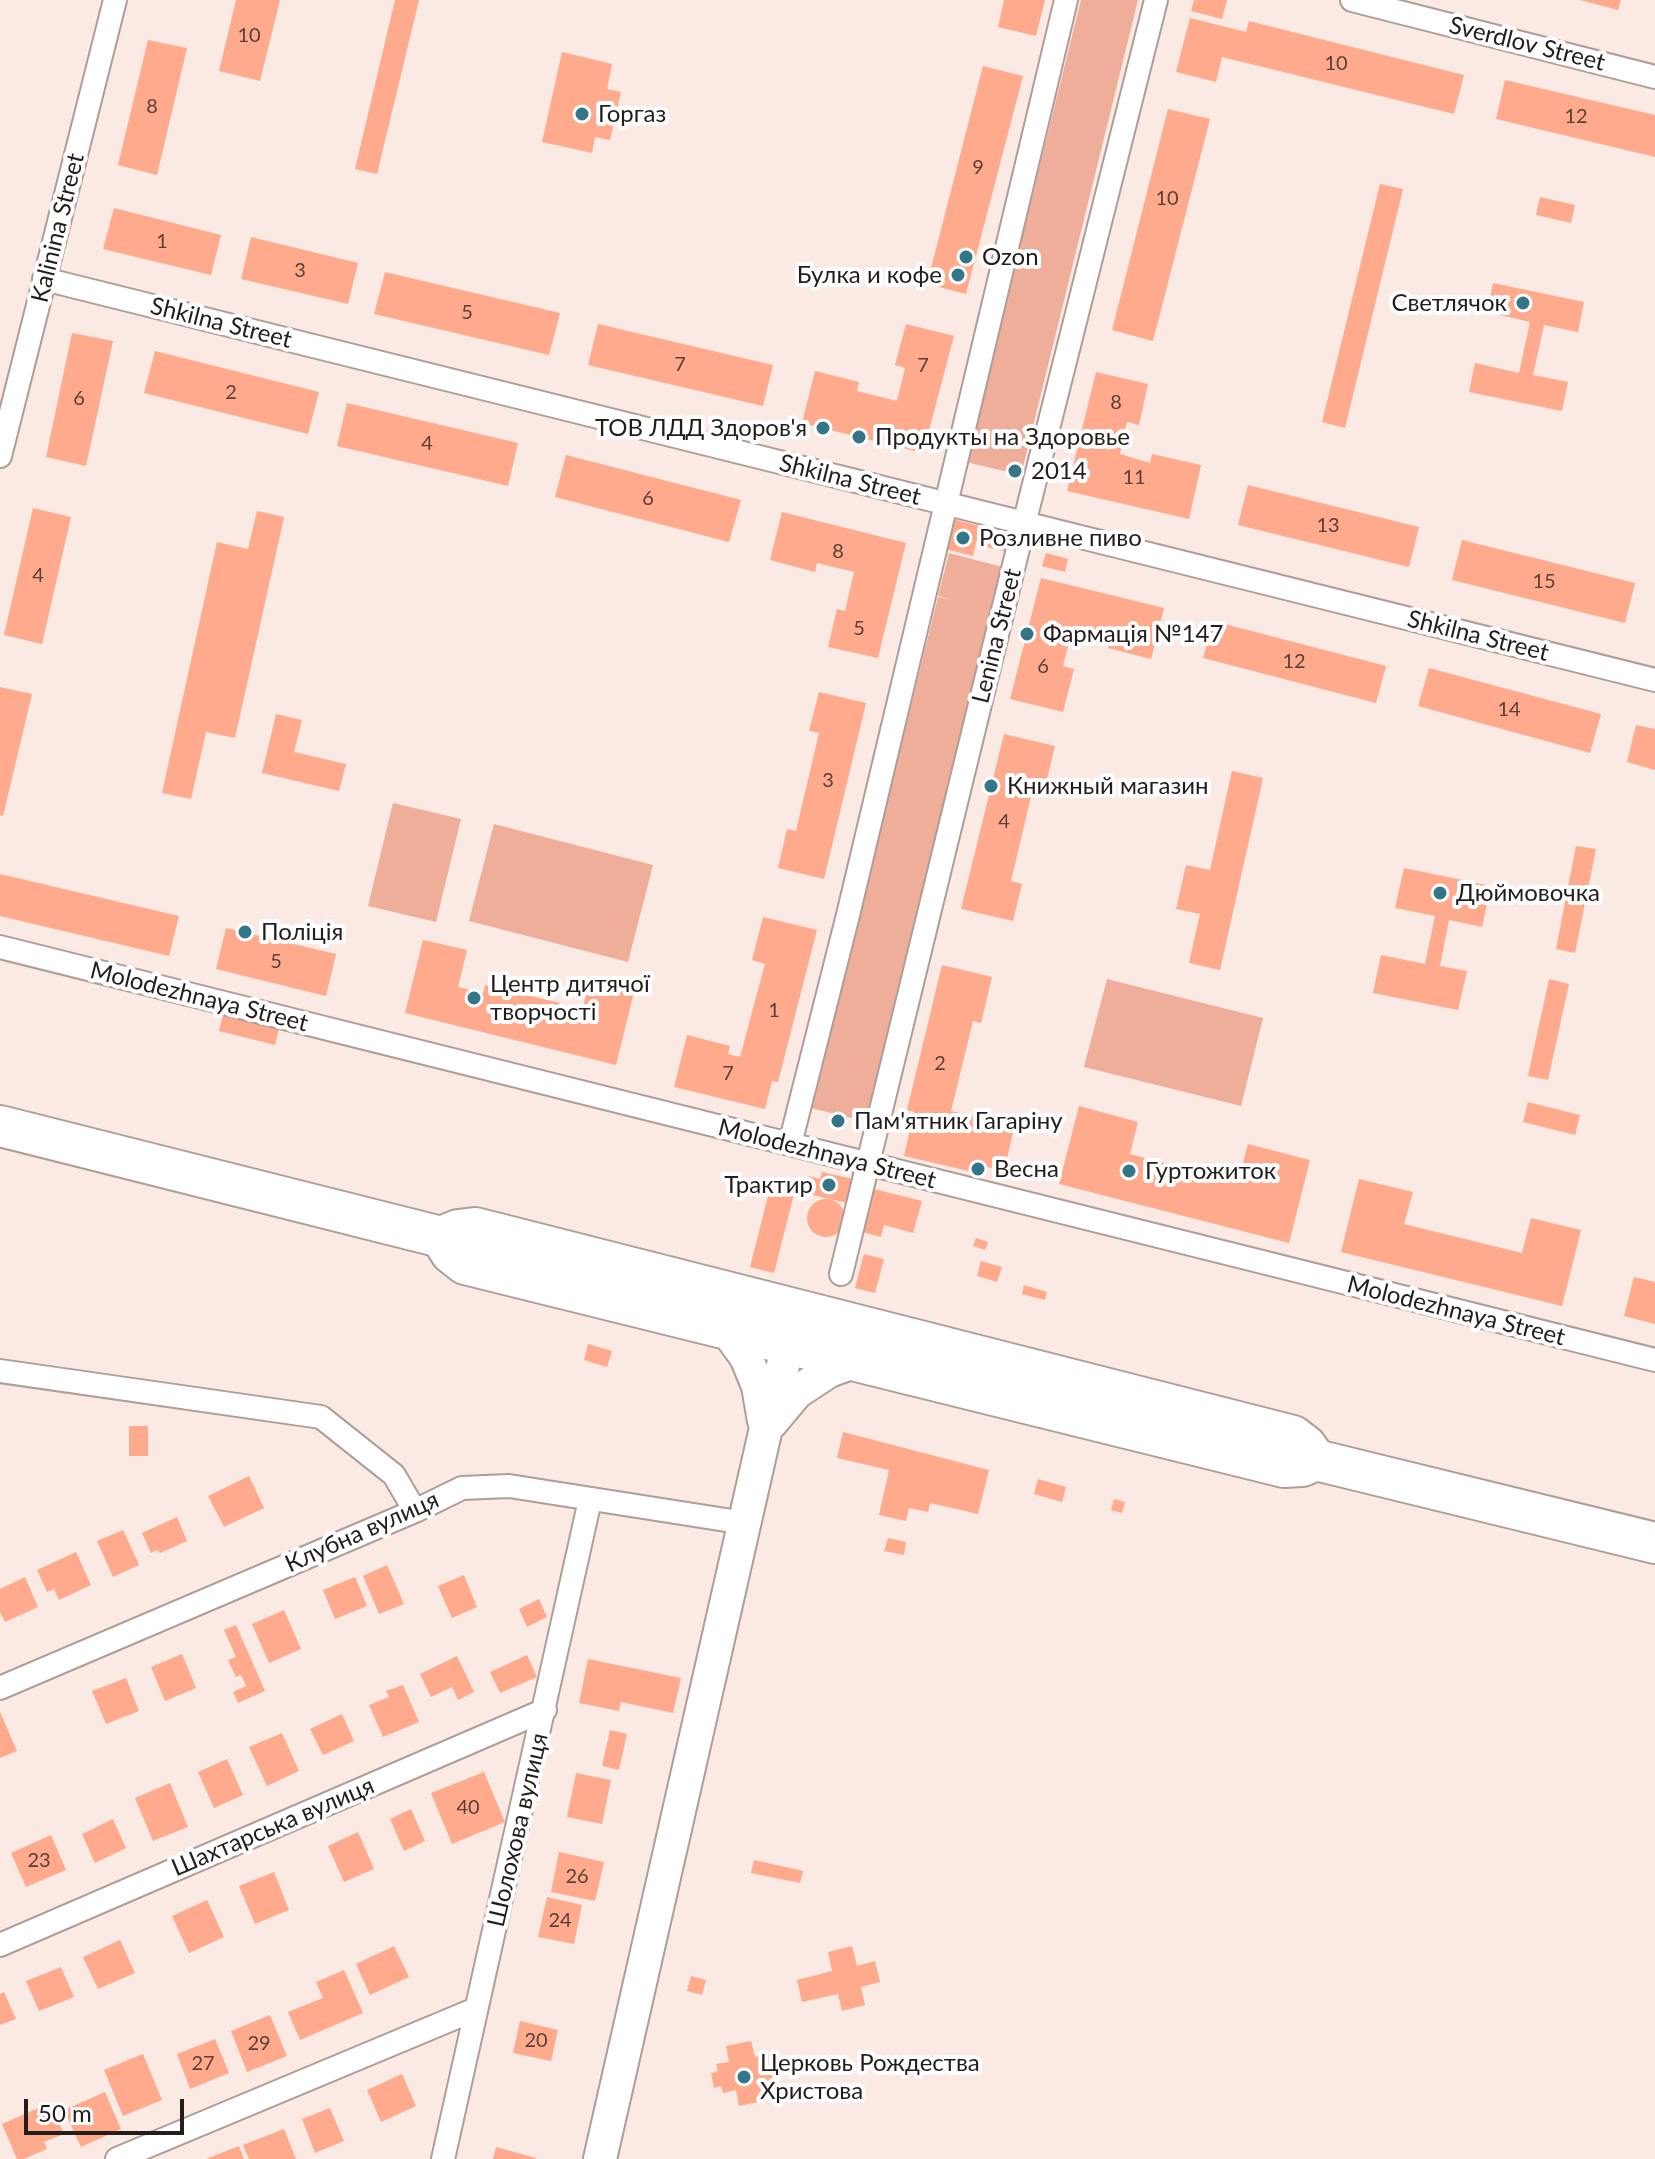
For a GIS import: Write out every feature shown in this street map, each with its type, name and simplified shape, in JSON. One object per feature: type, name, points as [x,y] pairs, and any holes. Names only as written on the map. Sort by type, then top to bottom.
[{"type":"highway","points":[[0,1126],[441,1237],[451,1253],[465,1264],[735,1319],[793,1327],[846,1347],[1284,1467],[1302,1466],[1316,1460],[1655,1543]]},
{"type":"street","name":"Kalinina Street","points":[[0,456],[115,0]]},
{"type":"street","points":[[790,1144],[848,915],[1066,0]]},
{"type":"street","name":"Lenina Street","points":[[841,1274],[1156,0]]},
{"type":"street","name":"Sverdlov Street","points":[[1352,0],[1655,77]]},
{"type":"street","name":"Shkilna Street","points":[[44,279],[1655,680]]},
{"type":"street","name":"Molodezhnaya Street","points":[[0,947],[1655,1360]]},
{"type":"street","points":[[735,1319],[758,1386],[766,1428]]},
{"type":"street","points":[[600,2159],[766,1428],[793,1327]]},
{"type":"street","points":[[766,1428],[797,1392],[829,1371],[846,1347]]},
{"type":"street","points":[[0,1371],[321,1417],[394,1475],[415,1511]]},
{"type":"street","name":"Клубна вулиця","points":[[0,1688],[415,1511],[462,1488],[509,1486],[745,1523]]},
{"type":"street","name":"Шолохова вулиця","points":[[443,2159],[590,1500]]},
{"type":"street","name":"Шахтарська вулиця","points":[[0,1945],[545,1710]]},
{"type":"street","points":[[117,2159],[476,2009]]},
{"type":"shaded area","points":[[1081,0],[1138,0],[1021,475],[966,462]]},
{"type":"shaded area","points":[[949,553],[1006,568],[868,1122],[811,1108],[938,597],[954,600],[938,596]]},
{"type":"shaded area","points":[[393,803],[461,819],[436,922],[368,906]]},
{"type":"shaded area","points":[[494,824],[653,865],[628,962],[469,921]]},
{"type":"shaded area","points":[[1107,979],[1263,1018],[1241,1106],[1084,1067]]},
{"type":"building","points":[[236,0],[280,0],[260,81],[219,71]]},
{"type":"building","points":[[395,0],[419,0],[377,174],[355,169]]},
{"type":"building","points":[[1004,0],[1045,0],[1036,36],[998,27]]},
{"type":"building","points":[[1194,0],[1227,0],[1222,19],[1191,11]]},
{"type":"building","points":[[1580,0],[1621,0],[1618,10]]},
{"type":"building","points":[[1190,18],[1246,32],[1249,21],[1464,75],[1454,114],[1222,57],[1216,82],[1176,72]]},
{"type":"building","points":[[148,40],[187,48],[157,175],[118,165]]},
{"type":"building","name":"Горгаз","points":[[562,52],[612,64],[607,89],[621,92],[610,140],[595,137],[592,153],[542,142]]},
{"type":"building","points":[[983,66],[1023,76],[966,294],[927,284]]},
{"type":"building","points":[[1505,80],[1655,115],[1655,157],[1496,119]]},
{"type":"building","points":[[1168,109],[1210,119],[1153,341],[1112,330]]},
{"type":"building","points":[[1380,184],[1403,189],[1345,428],[1322,422]]},
{"type":"building","points":[[1540,197],[1575,205],[1571,223],[1536,215]]},
{"type":"building","points":[[114,208],[221,235],[211,275],[103,249]]},
{"type":"building","points":[[251,237],[358,263],[348,304],[241,279]]},
{"type":"building","points":[[385,272],[560,313],[549,355],[374,314]]},
{"type":"building","points":[[1493,283],[1584,302],[1578,332],[1544,325],[1533,375],[1568,382],[1562,411],[1469,392],[1475,363],[1519,373],[1530,322],[1487,312]]},
{"type":"building","points":[[598,324],[773,365],[763,406],[588,365]]},
{"type":"building","points":[[906,324],[954,336],[923,453],[802,423],[815,371],[859,382],[857,391],[897,401],[905,368],[895,365]]},
{"type":"building","points":[[72,333],[113,341],[86,466],[46,457]]},
{"type":"building","points":[[155,351],[319,392],[308,434],[144,393]]},
{"type":"building","points":[[1096,372],[1148,384],[1139,425],[1127,422],[1120,454],[1150,463],[1152,454],[1201,465],[1189,519],[1067,491]]},
{"type":"building","points":[[347,403],[518,443],[508,486],[337,446]]},
{"type":"building","points":[[566,455],[741,500],[729,542],[555,497]]},
{"type":"building","points":[[1248,485],[1419,527],[1409,567],[1238,525]]},
{"type":"building","points":[[33,508],[71,517],[42,644],[4,635]]},
{"type":"building","points":[[257,511],[284,517],[235,738],[206,732],[191,799],[162,793],[217,542],[248,549]]},
{"type":"building","points":[[782,512],[906,543],[878,658],[828,647],[837,609],[845,611],[854,572],[817,563],[815,572],[770,560]]},
{"type":"building","name":"Розливне пиво","points":[[953,519],[980,526],[973,556],[945,549]]},
{"type":"building","points":[[991,530],[1012,535],[1008,552],[986,547]]},
{"type":"building","points":[[1462,540],[1635,583],[1625,623],[1452,580]]},
{"type":"building","points":[[1046,553],[1068,559],[1065,572],[1042,566]]},
{"type":"building","points":[[1041,578],[1164,608],[1151,659],[1108,648],[1110,639],[1072,630],[1063,666],[1074,669],[1063,712],[1010,699]]},
{"type":"building","points":[[1213,621],[1386,666],[1376,703],[1203,658]]},
{"type":"building","points":[[1429,668],[1601,714],[1590,753],[1418,706]]},
{"type":"building","points":[[0,687],[32,694],[3,816],[0,815]]},
{"type":"building","points":[[819,692],[866,703],[824,879],[778,868],[787,829],[796,831],[819,733],[809,731]]},
{"type":"building","points":[[276,714],[302,720],[294,752],[346,764],[339,791],[262,773]]},
{"type":"building","points":[[1636,725],[1655,729],[1655,770],[1627,762]]},
{"type":"building","points":[[1004,734],[1055,746],[1045,787],[1034,784],[1011,881],[1022,884],[1013,921],[961,909]]},
{"type":"building","points":[[1232,771],[1263,778],[1220,970],[1189,963],[1200,914],[1176,909],[1186,865],[1210,870]]},
{"type":"building","points":[[1576,846],[1596,849],[1575,953],[1556,949]]},
{"type":"building","points":[[1404,868],[1491,886],[1482,927],[1449,920],[1440,966],[1467,971],[1458,1010],[1373,993],[1381,955],[1425,964],[1435,916],[1395,908]]},
{"type":"building","points":[[0,874],[179,916],[169,956],[0,916]]},
{"type":"building","points":[[763,917],[817,930],[778,1082],[772,1081],[765,1109],[674,1087],[687,1035],[730,1046],[728,1054],[740,1057],[765,964],[752,960]]},
{"type":"building","points":[[226,928],[336,954],[326,996],[216,969]]},
{"type":"building","name":"Центр дитячої творчості","points":[[423,940],[467,950],[458,987],[483,993],[485,985],[560,1003],[558,1011],[580,1017],[590,981],[634,992],[616,1065],[405,1013]]},
{"type":"building","points":[[942,965],[992,977],[981,1023],[973,1021],[951,1111],[978,1117],[979,1111],[1016,1120],[1004,1171],[979,1165],[977,1173],[904,1156],[914,1112],[907,1110]]},
{"type":"building","points":[[1549,979],[1569,984],[1548,1080],[1528,1076]]},
{"type":"building","points":[[224,1011],[280,1025],[275,1045],[219,1031]]},
{"type":"building","points":[[1528,1102],[1580,1115],[1575,1135],[1523,1122]]},
{"type":"building","name":"Гуртожиток","points":[[1079,1106],[1138,1122],[1130,1154],[1238,1182],[1248,1144],[1310,1160],[1289,1243],[1059,1184]]},
{"type":"building","name":"Трактир","points":[[822,1172],[853,1179],[847,1203],[804,1193],[809,1176],[820,1179]]},
{"type":"building","points":[[1359,1179],[1413,1192],[1404,1224],[1522,1253],[1531,1218],[1581,1230],[1562,1306],[1341,1252]]},
{"type":"building","points":[[770,1188],[794,1194],[774,1273],[750,1267]]},
{"type":"building","points":[[870,1188],[922,1201],[913,1233],[884,1225],[881,1237],[859,1231]]},
{"type":"building","points":[[826,1199],[839,1205],[845,1218],[839,1231],[826,1237],[813,1231],[807,1218],[813,1205]]},
{"type":"building","points":[[976,1238],[988,1242],[985,1250],[973,1246]]},
{"type":"building","points":[[864,1254],[884,1259],[875,1293],[855,1288]]},
{"type":"building","points":[[981,1261],[1002,1267],[997,1282],[977,1276]]},
{"type":"building","points":[[1634,1277],[1655,1282],[1655,1324],[1624,1316]]},
{"type":"building","points":[[1024,1285],[1047,1292],[1045,1300],[1022,1294]]},
{"type":"building","points":[[588,1344],[612,1351],[607,1367],[584,1360]]},
{"type":"building","points":[[129,1426],[148,1426],[148,1456],[129,1456]]},
{"type":"building","points":[[843,1432],[989,1470],[978,1514],[930,1503],[928,1512],[909,1508],[906,1521],[879,1515],[889,1470],[837,1458]]},
{"type":"building","points":[[249,1476],[264,1508],[224,1527],[208,1496]]},
{"type":"building","points":[[1038,1479],[1066,1487],[1062,1502],[1034,1494]]},
{"type":"building","points":[[1114,1499],[1125,1502],[1122,1513],[1111,1510]]},
{"type":"building","points":[[177,1517],[187,1541],[160,1553],[157,1550],[151,1553],[142,1533]]},
{"type":"building","points":[[123,1530],[139,1565],[113,1577],[97,1541]]},
{"type":"building","points":[[888,1538],[906,1542],[904,1555],[884,1551]]},
{"type":"building","points":[[76,1552],[91,1585],[59,1600],[54,1589],[47,1592],[37,1570]]},
{"type":"building","points":[[387,1565],[404,1604],[379,1614],[363,1576]]},
{"type":"building","points":[[464,1575],[477,1607],[452,1618],[438,1586]]},
{"type":"building","points":[[25,1577],[38,1607],[5,1622],[0,1612],[0,1589]]},
{"type":"building","points":[[355,1577],[367,1606],[335,1619],[323,1590]]},
{"type":"building","points":[[539,1599],[547,1617],[527,1627],[519,1609]]},
{"type":"building","points":[[284,1610],[301,1649],[269,1663],[252,1624]]},
{"type":"building","points":[[236,1625],[265,1691],[238,1703],[233,1692],[246,1686],[241,1675],[236,1677],[228,1660],[236,1657],[224,1630]]},
{"type":"building","points":[[182,1654],[196,1688],[165,1701],[151,1667]]},
{"type":"building","points":[[527,1655],[537,1677],[500,1693],[490,1672]]},
{"type":"building","points":[[457,1656],[474,1692],[458,1700],[452,1687],[431,1697],[420,1674]]},
{"type":"building","points":[[588,1659],[681,1678],[673,1713],[621,1702],[619,1711],[579,1703]]},
{"type":"building","points":[[126,1678],[139,1711],[106,1724],[92,1691]]},
{"type":"building","points":[[403,1685],[419,1722],[383,1737],[369,1705],[389,1697],[386,1691]]},
{"type":"building","points":[[0,1712],[17,1751],[0,1758]]},
{"type":"building","points":[[342,1714],[354,1741],[323,1755],[310,1729]]},
{"type":"building","points":[[610,1730],[627,1734],[619,1770],[602,1766]]},
{"type":"building","points":[[282,1733],[299,1771],[267,1786],[249,1747]]},
{"type":"building","points":[[227,1759],[243,1795],[214,1808],[198,1772]]},
{"type":"building","points":[[484,1772],[505,1822],[452,1844],[431,1793]]},
{"type":"building","points":[[576,1773],[611,1780],[602,1824],[567,1817]]},
{"type":"building","points":[[170,1783],[188,1827],[153,1841],[135,1798]]},
{"type":"building","points":[[411,1809],[425,1841],[404,1851],[390,1819]]},
{"type":"building","points":[[113,1819],[126,1848],[95,1863],[82,1834]]},
{"type":"building","points":[[358,1832],[374,1869],[344,1882],[328,1846]]},
{"type":"building","points":[[51,1835],[66,1870],[26,1887],[11,1853]]},
{"type":"building","points":[[559,1852],[604,1862],[595,1901],[551,1892]]},
{"type":"building","points":[[754,1860],[803,1871],[800,1883],[751,1873]]},
{"type":"building","points":[[274,1872],[289,1910],[255,1924],[239,1886]]},
{"type":"building","points":[[547,1897],[582,1905],[574,1944],[538,1937]]},
{"type":"building","points":[[207,1900],[224,1937],[189,1953],[172,1916]]},
{"type":"building","points":[[120,1940],[135,1973],[98,1989],[83,1957]]},
{"type":"building","points":[[394,1946],[409,1977],[370,1995],[356,1964]]},
{"type":"building","points":[[852,1946],[857,1966],[875,1961],[880,1982],[861,1987],[865,2005],[842,2011],[838,1994],[802,2002],[797,1980],[832,1971],[828,1952]]},
{"type":"building","points":[[61,1967],[74,1997],[39,2011],[26,1981]]},
{"type":"building","points":[[344,1970],[363,2013],[300,2040],[288,2012],[323,1998],[316,1982]]},
{"type":"building","points":[[691,1976],[706,1980],[702,1995],[687,1991]]},
{"type":"building","points":[[4,1992],[16,2019],[0,2025],[0,1994]]},
{"type":"building","points":[[270,2015],[287,2056],[247,2072],[231,2031]]},
{"type":"building","points":[[520,2021],[558,2030],[551,2061],[513,2053]]},
{"type":"building","points":[[215,2039],[229,2073],[190,2089],[177,2054]]},
{"type":"building","name":"Церковь Рождества Христова","points":[[751,2041],[755,2057],[771,2054],[777,2081],[761,2085],[764,2101],[739,2106],[736,2090],[723,2093],[721,2086],[714,2088],[711,2073],[718,2071],[716,2064],[729,2062],[726,2046]]},
{"type":"building","points":[[143,2054],[162,2100],[123,2116],[104,2070]]},
{"type":"building","points":[[402,2074],[416,2106],[381,2122],[367,2090]]},
{"type":"building","points":[[105,2092],[121,2129],[81,2147],[64,2110]]},
{"type":"building","points":[[50,2103],[64,2134],[44,2142],[47,2149],[17,2159],[2,2124]]},
{"type":"building","points":[[330,2108],[344,2141],[315,2153],[302,2119]]},
{"type":"building","points":[[284,2129],[296,2159],[249,2159],[243,2145]]},
{"type":"building","points":[[239,2146],[244,2159],[206,2159]]},
{"type":"building","points":[[496,2147],[536,2158],[536,2159],[493,2159]]},
{"type":"place","name":"Горгаз","points":[[582,114]]},
{"type":"place","name":"Ozon","points":[[966,257]]},
{"type":"place","name":"Булка и кофе","points":[[958,275]]},
{"type":"place","name":"Светлячок","points":[[1523,303]]},
{"type":"place","name":"ТОВ ЛДД Здоров'я","points":[[823,428]]},
{"type":"place","name":"Продукты на Здоровье","points":[[859,437]]},
{"type":"place","name":"2014","points":[[1015,471]]},
{"type":"place","name":"Розливне пиво","points":[[963,538]]},
{"type":"place","name":"Фармація №147","points":[[1027,634]]},
{"type":"place","name":"Книжный магазин","points":[[991,786]]},
{"type":"place","name":"Дюймовочка","points":[[1440,893]]},
{"type":"place","name":"Поліція","points":[[245,932]]},
{"type":"place","name":"Центр дитячої творчості","points":[[474,998]]},
{"type":"place","name":"Пам'ятник Гагаріну","points":[[838,1121]]},
{"type":"place","name":"Весна","points":[[978,1169]]},
{"type":"place","name":"Гуртожиток","points":[[1129,1171]]},
{"type":"place","name":"Трактир","points":[[829,1185]]},
{"type":"place","name":"Церковь Рождества Христова","points":[[744,2077]]}]
